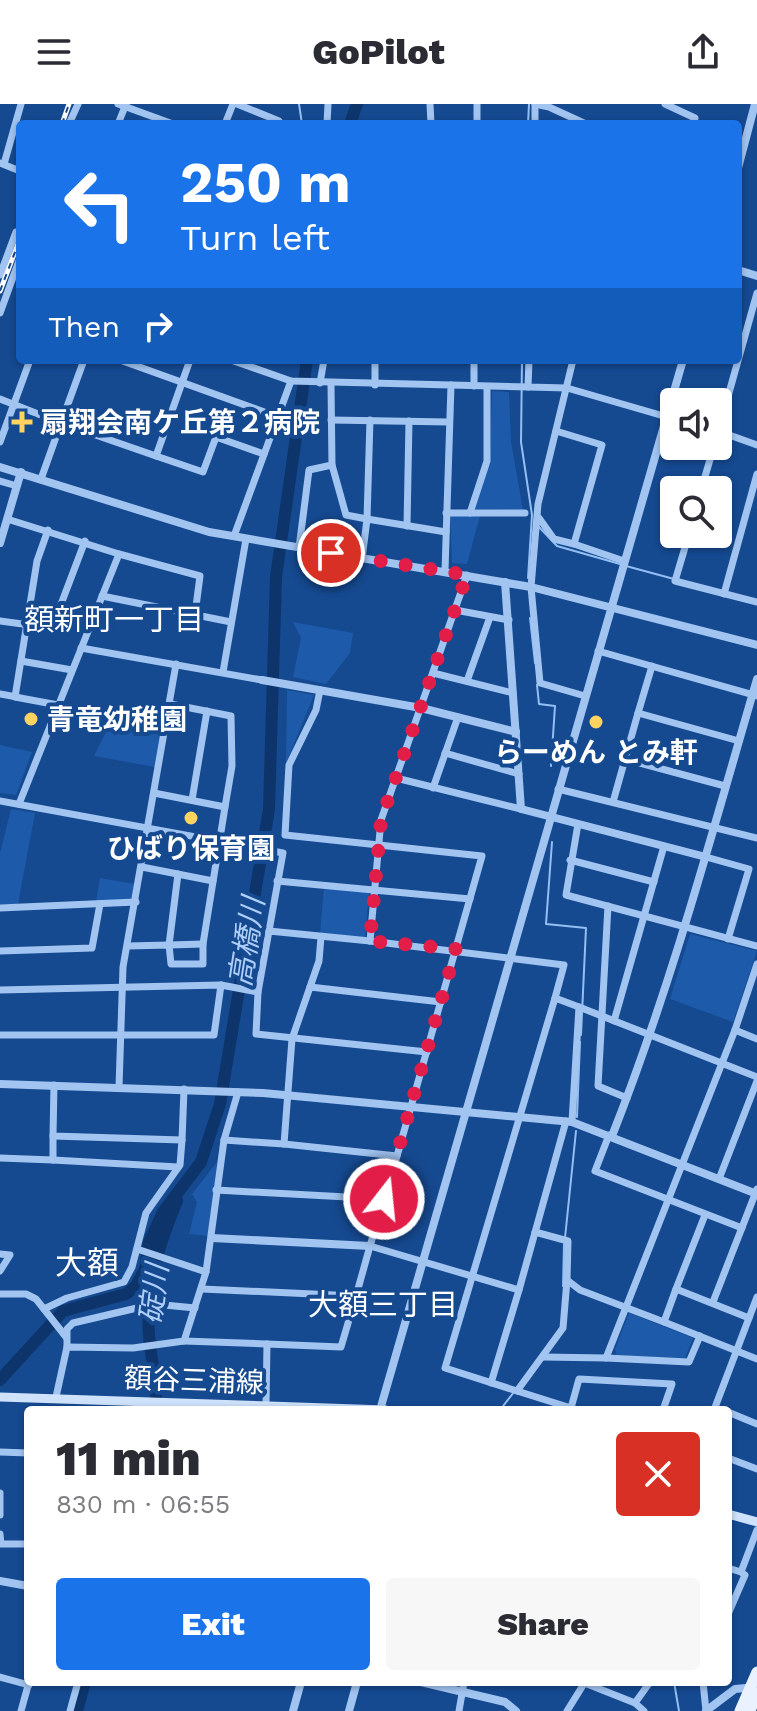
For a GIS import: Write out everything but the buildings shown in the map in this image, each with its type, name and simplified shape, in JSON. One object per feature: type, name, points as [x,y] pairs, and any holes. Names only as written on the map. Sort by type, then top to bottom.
[{"type":"main road","name":"額谷三浦線","points":[[2,1397],[157,1401],[191,1406],[312,1406]]},
{"type":"main road","points":[[732,1515],[757,1522]]},
{"type":"main road","points":[[750,1711],[757,1672]]},
{"type":"main road","points":[[740,1711],[755,1689]]},
{"type":"street","points":[[2,164],[21,104]]},
{"type":"street","points":[[235,104],[274,120]]},
{"type":"street","points":[[535,104],[577,120]]},
{"type":"street","points":[[665,104],[695,120]]},
{"type":"street","points":[[742,153],[755,104]]},
{"type":"street","points":[[123,105],[162,120]]},
{"type":"street","points":[[0,313],[16,281],[0,275],[16,232]]},
{"type":"street","points":[[742,346],[757,293]]},
{"type":"street","points":[[748,325],[757,328]]},
{"type":"street","points":[[0,442],[29,364]]},
{"type":"street","points":[[41,479],[83,364]]},
{"type":"street","points":[[131,364],[278,417]]},
{"type":"street","points":[[156,456],[189,364]]},
{"type":"street","points":[[249,364],[291,381],[567,388],[660,415]]},
{"type":"street","points":[[320,383],[323,364]]},
{"type":"street","points":[[375,364],[375,385]]},
{"type":"street","points":[[474,364],[474,386]]},
{"type":"street","points":[[523,387],[528,364]]},
{"type":"street","points":[[572,364],[541,488],[529,586],[540,683],[585,696]]},
{"type":"street","points":[[677,388],[682,364]]},
{"type":"street","points":[[730,388],[737,364]]},
{"type":"street","points":[[234,536],[291,381]]},
{"type":"street","points":[[331,384],[332,465],[346,515],[446,532]]},
{"type":"street","points":[[445,571],[451,385]]},
{"type":"street","points":[[470,513],[487,461],[487,387]]},
{"type":"street","points":[[0,399],[203,472],[216,437],[264,454]]},
{"type":"street","points":[[331,420],[449,422]]},
{"type":"street","points":[[362,559],[367,519],[370,420]]},
{"type":"street","points":[[407,526],[409,421]]},
{"type":"street","points":[[556,431],[602,445],[574,544]]},
{"type":"street","points":[[732,437],[757,445]]},
{"type":"street","points":[[383,1406],[611,605],[660,449]]},
{"type":"street","points":[[298,548],[309,470],[332,465]]},
{"type":"street","points":[[0,467],[246,539],[529,586],[757,645]]},
{"type":"street","points":[[0,543],[21,472]]},
{"type":"street","points":[[724,594],[757,474]]},
{"type":"street","points":[[0,481],[17,486]]},
{"type":"street","points":[[446,513],[525,513]]},
{"type":"street","points":[[538,516],[554,539],[624,561]]},
{"type":"street","points":[[7,519],[200,576],[195,614]]},
{"type":"street","points":[[17,697],[37,561],[48,530]]},
{"type":"street","points":[[223,672],[246,539]]},
{"type":"street","points":[[0,621],[52,628],[85,541]]},
{"type":"street","points":[[685,548],[675,581],[757,602]]},
{"type":"street","points":[[19,804],[119,554]]},
{"type":"street","points":[[370,941],[381,820],[467,575]]},
{"type":"street","points":[[505,582],[521,809]]},
{"type":"street","points":[[102,596],[231,622]]},
{"type":"street","points":[[455,610],[509,620]]},
{"type":"street","points":[[467,681],[490,617]]},
{"type":"street","points":[[81,648],[421,708],[516,732]]},
{"type":"street","points":[[598,651],[755,696]]},
{"type":"street","points":[[21,661],[72,670]]},
{"type":"street","points":[[119,1087],[121,987],[176,664]]},
{"type":"street","points":[[613,802],[652,666]]},
{"type":"street","points":[[433,673],[513,693]]},
{"type":"street","points":[[742,1228],[595,1171],[652,1036],[725,786],[755,696],[757,679]]},
{"type":"street","points":[[320,690],[316,710],[289,765],[285,835],[256,991],[256,1034],[427,1052]]},
{"type":"street","points":[[0,694],[58,705]]},
{"type":"street","points":[[170,704],[231,716],[232,766],[203,944],[203,964],[171,964],[169,945],[178,874]]},
{"type":"street","points":[[192,800],[207,711]]},
{"type":"street","points":[[638,713],[739,741]]},
{"type":"street","points":[[433,788],[458,717]]},
{"type":"street","points":[[445,753],[519,774]]},
{"type":"street","points":[[625,759],[725,786]]},
{"type":"street","points":[[396,778],[749,869],[728,939]]},
{"type":"street","points":[[558,789],[713,830],[757,838]]},
{"type":"street","points":[[154,793],[225,807]]},
{"type":"street","points":[[0,801],[281,853]]},
{"type":"street","points":[[578,824],[566,895],[757,946]]},
{"type":"street","points":[[67,1347],[143,1348],[184,1341],[341,1347],[482,856],[285,835]]},
{"type":"street","points":[[614,1021],[664,846]]},
{"type":"street","points":[[570,860],[654,882]]},
{"type":"street","points":[[142,867],[213,881]]},
{"type":"street","points":[[277,881],[470,899]]},
{"type":"street","points":[[0,908],[136,902]]},
{"type":"street","points":[[0,951],[92,948],[100,904]]},
{"type":"street","points":[[608,906],[598,1086],[627,1098]]},
{"type":"street","points":[[269,931],[456,949],[564,965],[445,1368],[564,1406]]},
{"type":"street","points":[[284,1144],[292,1039],[319,961],[321,937]]},
{"type":"street","points":[[128,946],[203,944]]},
{"type":"street","points":[[606,1358],[735,1030],[757,964]]},
{"type":"street","points":[[0,990],[224,985],[256,991]]},
{"type":"street","points":[[0,1035],[214,1035],[224,985]]},
{"type":"street","points":[[310,987],[441,1002]]},
{"type":"street","points":[[555,998],[757,1079],[719,1179]]},
{"type":"street","points":[[491,1383],[569,1122],[581,1008]]},
{"type":"street","points":[[735,1030],[757,1039]]},
{"type":"street","points":[[0,1084],[288,1095],[569,1122],[756,1192],[713,1302]]},
{"type":"street","points":[[53,1160],[54,1085]]},
{"type":"street","points":[[46,1312],[67,1298],[124,1282],[132,1267],[146,1213],[178,1167],[184,1089]]},
{"type":"street","points":[[184,1341],[206,1272],[224,1140],[237,1092]]},
{"type":"street","points":[[53,1136],[182,1140]]},
{"type":"street","points":[[224,1140],[397,1156]]},
{"type":"street","points":[[0,1158],[178,1167]]},
{"type":"street","points":[[216,1190],[384,1199]]},
{"type":"street","points":[[664,1322],[705,1215]]},
{"type":"street","points":[[515,1390],[563,1328],[568,1241],[535,1232]]},
{"type":"street","points":[[212,1238],[370,1246],[519,1290]]},
{"type":"street","points":[[140,1250],[206,1272]]},
{"type":"street","points":[[0,1254],[10,1255],[0,1271]]},
{"type":"street","points":[[567,1280],[580,1290],[757,1359]]},
{"type":"street","points":[[202,1289],[356,1296]]},
{"type":"street","points":[[676,1289],[749,1318]]},
{"type":"street","points":[[0,1294],[26,1294],[67,1337]]},
{"type":"street","points":[[718,1406],[757,1297]]},
{"type":"street","points":[[54,1406],[67,1347],[67,1329],[73,1323],[159,1304],[195,1308]]},
{"type":"street","points":[[543,1357],[689,1362],[700,1336]]},
{"type":"street","points":[[266,1404],[267,1344]]},
{"type":"street","points":[[574,1406],[579,1379],[672,1384],[664,1406]]},
{"type":"street","points":[[732,1414],[757,1424]]},
{"type":"street","points":[[0,1452],[24,1453]]},
{"type":"street","points":[[732,1460],[757,1469]]},
{"type":"street","points":[[0,1493],[0,1515]]},
{"type":"street","points":[[741,1572],[757,1530]]},
{"type":"street","points":[[0,1534],[1,1544],[24,1544]]},
{"type":"street","points":[[732,1569],[745,1575],[732,1605]]},
{"type":"street","points":[[0,1581],[24,1585]]},
{"type":"street","points":[[0,1677],[24,1682]]},
{"type":"street","points":[[21,1711],[28,1686]]},
{"type":"street","points":[[70,1711],[77,1686]]},
{"type":"street","points":[[293,1711],[300,1686]]},
{"type":"street","points":[[349,1711],[356,1686]]},
{"type":"street","points":[[459,1711],[463,1686],[505,1702],[516,1711]]},
{"type":"street","points":[[567,1711],[582,1686]]},
{"type":"street","points":[[594,1686],[635,1703],[644,1711]]},
{"type":"street","points":[[635,1703],[647,1686]]},
{"type":"street","points":[[703,1686],[706,1711]]},
{"type":"street","points":[[706,1711],[735,1689],[755,1689]]},
{"type":"shaded area","points":[[492,391],[509,392],[511,442],[523,510],[475,509],[490,460]]},
{"type":"shaded area","points":[[450,515],[480,516],[467,564],[452,563]]},
{"type":"shaded area","points":[[293,622],[353,633],[350,653],[326,684],[293,677],[301,638]]},
{"type":"shaded area","points":[[287,690],[314,695],[286,763]]},
{"type":"shaded area","points":[[113,718],[163,726],[155,767],[94,756]]},
{"type":"shaded area","points":[[0,745],[32,752],[16,795],[0,793]]},
{"type":"shaded area","points":[[11,809],[35,813],[18,904],[0,904],[0,853]]},
{"type":"shaded area","points":[[100,878],[135,884],[131,899],[96,901]]},
{"type":"shaded area","points":[[324,887],[369,891],[365,938],[320,934]]},
{"type":"shaded area","points":[[690,934],[757,951],[733,1022],[670,999]]},
{"type":"shaded area","points":[[217,1162],[209,1236],[189,1234],[197,1202],[192,1194]]},
{"type":"shaded area","points":[[629,1313],[693,1338],[685,1358],[617,1356],[615,1349]]},
{"type":"waterway","points":[[299,104],[301,120]]},
{"type":"waterway","name":"高橋川","points":[[351,120],[357,104]]},
{"type":"waterway","points":[[528,120],[529,104]]},
{"type":"waterway","name":"高橋川","points":[[0,1380],[63,1311],[126,1294],[136,1286],[145,1269],[149,1242],[163,1212],[201,1162],[220,1104],[269,809],[276,577],[306,364]]},
{"type":"waterway","points":[[522,364],[521,442],[532,515],[528,578]]},
{"type":"waterway","points":[[538,526],[557,546],[620,564]]},
{"type":"waterway","points":[[626,566],[674,579]]},
{"type":"waterway","points":[[530,618],[535,663]]},
{"type":"waterway","points":[[537,685],[539,704],[555,706],[551,766]]},
{"type":"waterway","points":[[552,842],[546,924],[586,928],[581,1035]]},
{"type":"waterway","points":[[577,1117],[580,1042]]},
{"type":"waterway","points":[[565,1238],[576,1131]]},
{"type":"waterway","name":"碇川","points":[[156,1406],[149,1300],[159,1250],[177,1201]]},
{"type":"waterway","points":[[563,1286],[564,1244]]},
{"type":"waterway","points":[[503,1406],[514,1392]]},
{"type":"waterway","name":"碇川","points":[[77,1711],[84,1686]]},
{"type":"waterway","points":[[675,1686],[679,1711]]},
{"type":"railway","points":[[63,120],[69,104]]},
{"type":"railway","points":[[0,291],[16,249]]},
{"type":"place","name":"扇翔会南ケ丘第２病院","points":[[22,422]]},
{"type":"place","name":"青竜幼稚園","points":[[31,719]]},
{"type":"place","name":"らーめん とみ軒","points":[[596,722]]},
{"type":"place","name":"ひばり保育園","points":[[191,818]]},
{"type":"district","name":"額新町一丁目","points":[[114,620]]},
{"type":"district","name":"大額","points":[[87,1263]]},
{"type":"district","name":"大額三丁目","points":[[383,1305]]},
{"type":"route","points":[[331,553],[467,575],[381,820],[370,941],[456,949],[384,1199]]}]
